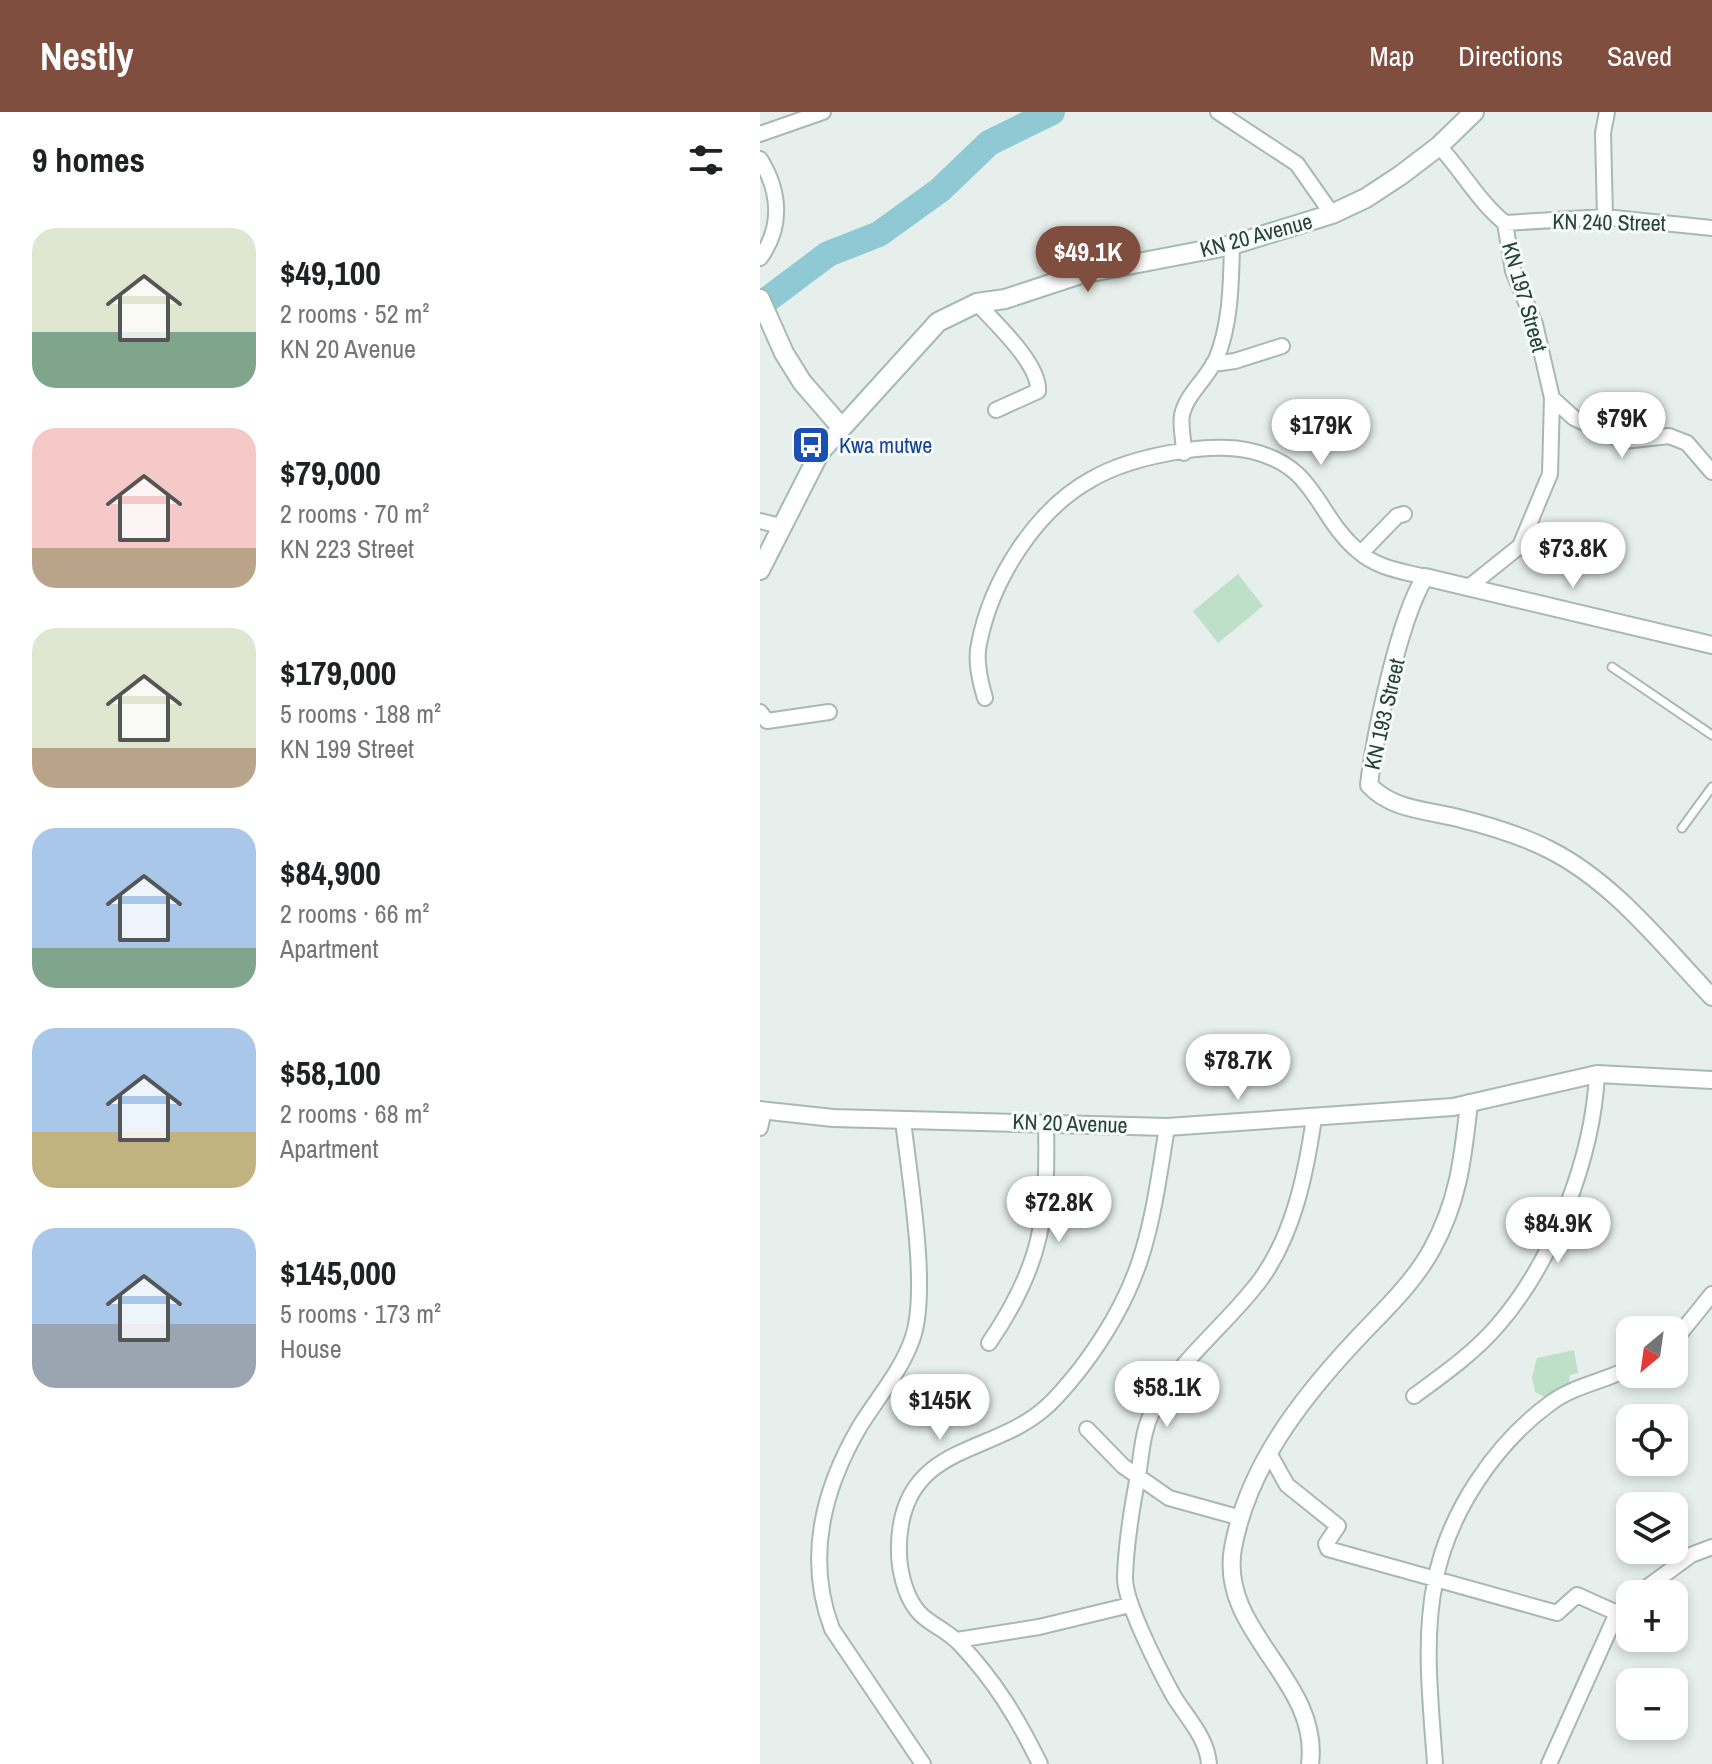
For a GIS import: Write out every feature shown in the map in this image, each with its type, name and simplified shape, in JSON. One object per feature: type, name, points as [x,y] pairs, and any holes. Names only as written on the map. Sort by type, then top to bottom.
[{"type":"main road","name":"KN 20 Avenue","points":[[760,570],[820,452],[938,322],[977,303],[1005,299],[1081,274],[1232,245],[1332,214],[1366,198],[1439,146],[1474,112]]},
{"type":"main road","points":[[760,300],[784,353],[802,382],[841,427]]},
{"type":"street","points":[[760,134],[823,112]]},
{"type":"street","points":[[1218,112],[1297,164],[1332,214]]},
{"type":"street","points":[[1605,217],[1603,133],[1607,112]]},
{"type":"street","name":"KN 197 Street","points":[[1439,146],[1465,174],[1481,204],[1505,223],[1513,271],[1535,324],[1552,398],[1550,474],[1520,546],[1470,586]]},
{"type":"street","points":[[760,159],[777,204],[777,228],[760,258]]},
{"type":"street","name":"KN 240 Street","points":[[1505,223],[1605,217],[1712,228]]},
{"type":"street","points":[[1184,453],[1181,419],[1185,404],[1213,364],[1227,323],[1232,245]]},
{"type":"street","points":[[977,303],[1011,340],[1039,381],[1038,391],[1027,399],[996,410]]},
{"type":"street","points":[[1213,364],[1235,361],[1282,346]]},
{"type":"street","points":[[1552,398],[1574,418],[1611,436],[1636,441],[1669,436],[1687,443],[1712,472]]},
{"type":"street","points":[[985,698],[978,646],[1002,577],[1021,548],[1061,500],[1093,478],[1131,462],[1218,447],[1251,451],[1279,461],[1304,477],[1338,528],[1361,553],[1383,567],[1712,645]]},
{"type":"street","points":[[1361,553],[1397,516],[1404,514]]},
{"type":"street","points":[[760,521],[780,526]]},
{"type":"street","name":"KN 193 Street","points":[[1425,577],[1414,594],[1369,785],[1379,796],[1405,807],[1518,835],[1553,851],[1604,885],[1712,997]]},
{"type":"street","points":[[760,712],[767,721],[829,712]]},
{"type":"street","points":[[1414,1396],[1464,1359],[1499,1324],[1531,1276],[1563,1216],[1582,1162],[1595,1105],[1597,1074]]},
{"type":"street","name":"KN 20 Avenue","points":[[762,1110],[833,1118],[1167,1127],[1314,1118],[1469,1103],[1597,1074],[1712,1080]]},
{"type":"street","points":[[1310,1764],[1309,1734],[1298,1703],[1281,1669],[1247,1623],[1236,1596],[1233,1549],[1241,1518],[1289,1416],[1404,1290],[1432,1251],[1459,1187],[1469,1103]]},
{"type":"street","points":[[760,1128],[762,1110]]},
{"type":"street","points":[[1209,1764],[1201,1737],[1173,1695],[1130,1605],[1125,1581],[1130,1506],[1138,1479],[1139,1452],[1153,1411],[1171,1383],[1260,1280],[1281,1248],[1309,1149],[1314,1118]]},
{"type":"street","points":[[903,1120],[919,1305],[913,1338],[893,1377],[860,1427],[830,1491],[821,1521],[818,1551],[824,1608],[832,1629],[923,1764]]},
{"type":"street","points":[[989,1343],[1016,1304],[1041,1237],[1047,1176],[1046,1122]]},
{"type":"street","points":[[1040,1764],[1011,1706],[957,1640],[927,1623],[907,1592],[898,1553],[905,1505],[912,1489],[936,1465],[1044,1410],[1103,1337],[1124,1304],[1143,1260],[1167,1127]]},
{"type":"street","points":[[1688,1324],[1712,1294]]},
{"type":"street","points":[[1435,1764],[1430,1687],[1435,1582],[1449,1535],[1474,1487],[1502,1450],[1554,1401],[1581,1386],[1616,1373]]},
{"type":"street","points":[[1087,1429],[1138,1479],[1169,1498],[1241,1518]]},
{"type":"street","points":[[1269,1453],[1287,1485],[1338,1526],[1326,1548],[1435,1582],[1509,1597],[1539,1611],[1557,1613],[1577,1595],[1616,1613]]},
{"type":"street","points":[[1657,1580],[1691,1555],[1712,1547]]},
{"type":"street","points":[[957,1640],[1039,1627],[1130,1605]]},
{"type":"street","points":[[1549,1764],[1616,1615]]},
{"type":"lane","points":[[1612,667],[1712,735]]},
{"type":"lane","points":[[1682,828],[1712,787]]},
{"type":"green space","points":[[1238,574],[1263,606],[1218,643],[1193,611]]},
{"type":"green space","points":[[1574,1350],[1578,1373],[1570,1375],[1568,1390],[1552,1401],[1535,1392],[1532,1377],[1537,1358]]},
{"type":"waterway","points":[[760,305],[828,254],[879,234],[940,190],[989,143],[1052,112]]},
{"type":"waterway","points":[[980,139],[989,143]]},
{"type":"place","name":"Kwa mutwe","points":[[811,445]]}]
